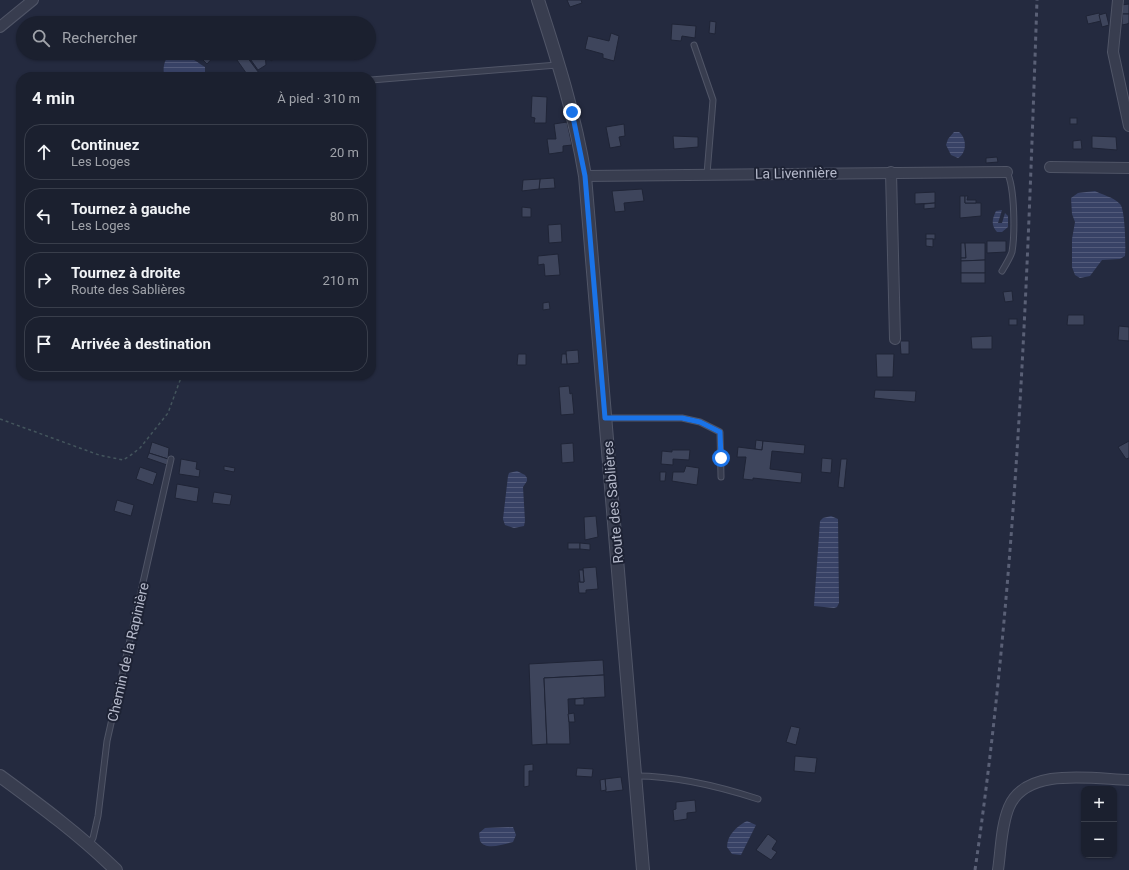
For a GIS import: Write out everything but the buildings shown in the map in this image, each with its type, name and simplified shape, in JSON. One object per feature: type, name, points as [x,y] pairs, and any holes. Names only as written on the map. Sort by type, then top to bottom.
[{"type":"street","points":[[0,27],[32,0]]},
{"type":"street","name":"Route des Sablières","points":[[538,0],[559,65],[580,147],[585,176],[643,870]]},
{"type":"street","points":[[1118,0],[1112,52],[1129,126]]},
{"type":"street","points":[[1050,167],[1129,168]]},
{"type":"street","points":[[891,172],[895,339]]},
{"type":"street","name":"La Livennière","points":[[585,176],[1007,172]]},
{"type":"street","points":[[0,776],[52,814],[89,844],[116,870]]},
{"type":"street","points":[[998,870],[1007,814],[1013,800],[1024,789],[1036,782],[1056,778],[1129,780]]},
{"type":"lane","points":[[694,45],[713,100],[707,174]]},
{"type":"lane","points":[[376,80],[559,65]]},
{"type":"lane","points":[[1002,271],[1012,253],[1013,208],[1011,181],[1007,172]]},
{"type":"lane","points":[[605,418],[682,418],[700,422],[713,428],[720,432],[721,477]]},
{"type":"lane","name":"Chemin de la Rapinière","points":[[89,844],[93,838],[98,816],[107,741],[171,459]]},
{"type":"lane","points":[[636,776],[686,780],[712,785],[758,799]]},
{"type":"path","points":[[0,420],[99,455],[123,460],[140,448],[168,413],[180,380]]},
{"type":"water","points":[[166,60],[194,60],[205,67],[205,72],[164,72]]},
{"type":"water","points":[[954,132],[959,132],[965,142],[963,153],[958,158],[951,155],[946,145],[948,139]]},
{"type":"water","points":[[1095,191],[1108,196],[1122,207],[1125,228],[1125,256],[1120,259],[1102,260],[1090,276],[1080,278],[1075,275],[1072,267],[1072,239],[1075,222],[1072,214],[1071,198],[1078,193]]},
{"type":"water","points":[[1002,210],[998,223],[1002,223],[1005,213],[1008,216],[1008,227],[1002,232],[997,232],[993,224],[993,219],[996,211]]},
{"type":"water","points":[[517,471],[525,475],[527,478],[527,481],[523,487],[525,521],[524,526],[514,528],[505,525],[503,519],[508,476],[509,473]]},
{"type":"water","points":[[831,516],[838,519],[839,603],[837,607],[834,608],[814,606],[820,521],[823,518]]},
{"type":"water","points":[[747,821],[756,825],[741,855],[732,854],[727,847],[727,843],[736,828]]},
{"type":"water","points":[[513,827],[516,835],[513,842],[486,846],[480,841],[479,833],[485,828]]},
{"type":"railway","points":[[975,870],[1001,653],[1018,436],[1029,218],[1037,0]]},
{"type":"route","points":[[572,112],[585,176],[605,418],[682,418],[700,422],[720,432],[721,458]]}]
